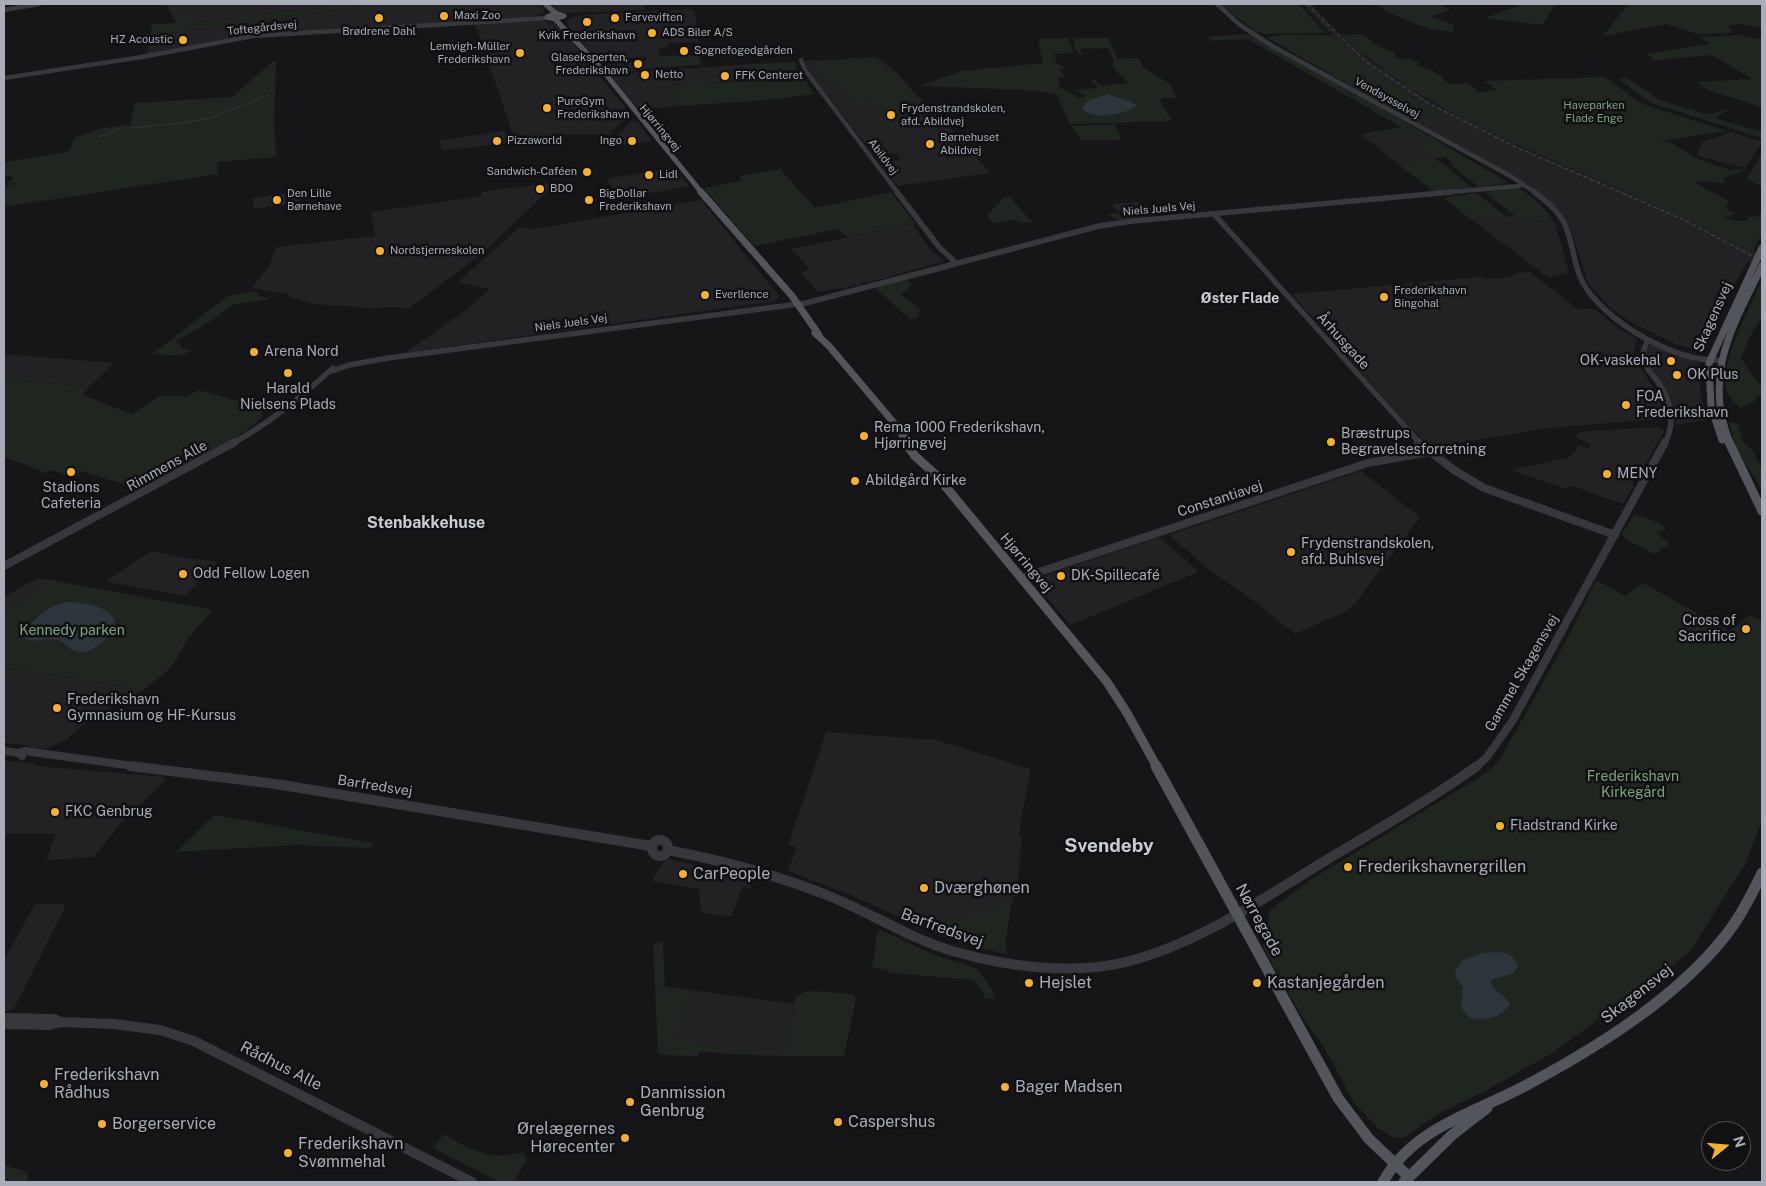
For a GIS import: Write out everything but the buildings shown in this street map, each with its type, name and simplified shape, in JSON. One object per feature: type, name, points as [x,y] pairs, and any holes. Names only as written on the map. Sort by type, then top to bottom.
[{"type":"main road","points":[[546,5],[556,13]]},
{"type":"main road","points":[[546,5],[548,16]]},
{"type":"main road","points":[[556,13],[564,14],[561,18],[555,19],[548,16],[556,13]]},
{"type":"main road","name":"Hjørringvej","points":[[561,18],[564,27]]},
{"type":"main road","name":"Hjørringvej","points":[[555,19],[564,27],[586,54],[587,58],[669,157],[682,168],[818,335],[926,461],[1020,578],[1096,668]]},
{"type":"main road","name":"Skagensvej","points":[[1734,456],[1728,451],[1722,439],[1711,407],[1709,392],[1714,360],[1759,266],[1761,251]]},
{"type":"main road","name":"Skagensvej","points":[[1714,360],[1722,424],[1734,456],[1762,511]]},
{"type":"main road","name":"Nørregade","points":[[1096,668],[1127,713],[1338,1098],[1355,1123],[1406,1179]]},
{"type":"main road","name":"Skagensvej","points":[[1383,1182],[1394,1164],[1418,1142],[1444,1124],[1495,1101],[1601,1042],[1679,983],[1703,961],[1726,934],[1762,873]]},
{"type":"main road","name":"Skagensvej","points":[[1406,1179],[1452,1135],[1495,1101]]},
{"type":"street","points":[[4,10],[39,4]]},
{"type":"street","name":"Vendsysselvej","points":[[1216,4],[1251,32],[1519,185],[1550,212],[1568,236],[1584,286],[1599,304],[1622,325],[1648,340],[1714,360]]},
{"type":"street","name":"Toftegårdsvej","points":[[4,78],[134,59],[253,36],[548,16]]},
{"type":"street","name":"Abildvej","points":[[801,60],[805,70],[866,152],[939,247],[955,262]]},
{"type":"street","name":"Niels Juels Vej","points":[[348,363],[793,303],[830,296],[1099,226],[1435,195],[1519,185]]},
{"type":"street","name":"Århusgade","points":[[1214,214],[1405,429],[1429,452],[1475,483],[1615,535]]},
{"type":"street","name":"Vendsysselvej","points":[[1599,304],[1618,318],[1650,336],[1714,360]]},
{"type":"street","name":"Gammel Skagensvej","points":[[1237,914],[1442,790],[1487,757],[1513,720],[1657,458],[1672,426],[1672,416],[1668,400],[1643,360],[1642,351],[1648,340]]},
{"type":"street","name":"Rimmens Alle","points":[[4,566],[74,530],[252,432],[332,371],[348,363]]},
{"type":"street","name":"Constantiavej","points":[[1020,578],[1368,463],[1429,452]]},
{"type":"street","name":"Barfredsvej","points":[[4,751],[19,753],[21,756],[94,761],[276,784],[651,846],[654,842],[662,840],[669,845],[668,850],[723,861],[777,878],[833,898],[899,929],[953,951],[1009,965],[1086,968],[1125,962],[1168,949],[1237,914]]},
{"type":"street","name":"Rådhus Alle","points":[[4,1018],[54,1019],[61,1022]]},
{"type":"street","name":"Rådhus Alle","points":[[4,1024],[50,1025],[61,1022],[132,1026],[160,1030],[194,1041],[472,1182]]},
{"type":"shaded area","points":[[165,4],[339,4],[202,22],[190,21],[182,14],[178,6],[168,8]]},
{"type":"shaded area","points":[[382,4],[540,4],[545,12],[537,16],[509,19],[253,35],[147,55],[150,36]]},
{"type":"shaded area","points":[[552,4],[642,4],[645,10],[566,13],[559,11]]},
{"type":"shaded area","points":[[1304,4],[1311,4],[1337,31],[1335,32],[1342,35],[1370,61],[1432,103],[1519,147],[1659,206],[1753,251],[1762,256],[1762,269],[1748,261],[1721,307],[1703,350],[1695,350],[1676,344],[1632,323],[1608,306],[1592,288],[1587,280],[1571,229],[1544,196],[1528,185],[1414,122],[1443,116],[1360,62],[1331,35],[1334,34],[1329,32]]},
{"type":"shaded area","points":[[694,10],[695,13],[699,42],[667,43],[668,47],[658,48],[660,55],[655,56],[662,67],[617,73],[608,73],[601,65],[647,61],[646,57],[596,59],[568,26],[567,21],[571,17],[591,14]]},
{"type":"shaded area","points":[[539,20],[554,23],[560,27],[628,111],[626,117],[608,135],[572,134],[515,140],[475,24]]},
{"type":"shaded area","name":"Frydenstrandskolen, afd. Abildvej","points":[[876,57],[896,72],[927,106],[931,106],[990,173],[897,186],[880,163],[901,159],[897,153],[874,155],[806,68],[804,61]]},
{"type":"shaded area","points":[[755,64],[759,81],[672,84],[680,106],[638,109],[611,77],[646,71]]},
{"type":"shaded area","points":[[1107,94],[1132,102],[1137,106],[1125,112],[1109,115],[1094,115],[1082,109],[1087,101]]},
{"type":"shaded area","points":[[632,121],[637,121],[652,141],[604,148]]},
{"type":"shaded area","points":[[505,131],[509,141],[505,143],[442,151],[440,140]]},
{"type":"shaded area","points":[[1410,131],[1436,158],[1397,163],[1364,137]]},
{"type":"shaded area","points":[[1732,132],[1762,142],[1745,168],[1697,156],[1702,142]]},
{"type":"shaded area","points":[[674,167],[689,186],[621,199],[606,179]]},
{"type":"shaded area","name":"Nordstjerneskolen","points":[[557,182],[483,253],[408,309],[314,304],[288,296],[290,294],[252,288],[269,266],[276,247],[375,236],[371,212],[482,196],[481,192]]},
{"type":"shaded area","name":"Den Lille Børnehave","points":[[310,191],[297,203],[253,209],[253,198]]},
{"type":"shaded area","name":"Everllence","points":[[701,200],[779,296],[775,301],[404,353],[465,311],[490,289],[458,282],[520,227],[534,229]]},
{"type":"shaded area","points":[[1505,216],[1516,217],[1525,224],[1552,220],[1560,239],[1569,273],[1548,277],[1473,221]]},
{"type":"shaded area","points":[[912,224],[930,249],[944,261],[867,283],[864,281],[859,285],[818,292],[801,273],[810,270],[791,249]]},
{"type":"shaded area","points":[[1530,272],[1578,309],[1595,309],[1615,326],[1636,338],[1637,341],[1633,352],[1640,367],[1660,398],[1664,415],[1658,419],[1549,428],[1435,447],[1430,446],[1406,423],[1292,294],[1481,277],[1486,279],[1510,277],[1516,273]]},
{"type":"shaded area","points":[[1653,345],[1697,362],[1701,366],[1700,391],[1707,420],[1675,425],[1671,401],[1647,364],[1645,352],[1647,346]]},
{"type":"shaded area","points":[[4,354],[114,363],[90,386],[4,380]]},
{"type":"shaded area","points":[[1656,427],[1664,432],[1643,468],[1633,480],[1633,487],[1623,504],[1570,485],[1566,489],[1511,470],[1570,457],[1579,445],[1588,449],[1591,444],[1575,438],[1579,432]]},
{"type":"shaded area","name":"Frydenstrandskolen, afd. Buhlsvej","points":[[1361,471],[1420,517],[1354,605],[1344,612],[1295,634],[1258,604],[1207,568],[1170,536],[1171,534]]},
{"type":"shaded area","points":[[1159,537],[1197,570],[1196,573],[1070,625],[1034,582],[1035,579]]},
{"type":"shaded area","points":[[152,551],[217,562],[185,596],[108,582],[108,579]]},
{"type":"shaded area","points":[[36,579],[45,579],[35,586],[44,587],[32,600],[4,616],[4,597]]},
{"type":"shaded area","points":[[61,603],[88,604],[101,608],[115,620],[110,633],[93,649],[79,652],[72,650],[59,641],[49,639],[29,641],[22,635],[43,612]]},
{"type":"shaded area","name":"Frederikshavn Gymnasium og HF-Kursus","points":[[4,669],[28,671],[143,690],[88,720],[66,740],[45,749],[27,747],[26,745],[4,743]]},
{"type":"shaded area","points":[[826,732],[936,740],[1031,769],[1019,835],[1022,838],[1018,876],[1011,904],[1005,946],[1007,948],[1006,954],[949,939],[848,894],[788,871],[796,847],[788,845]]},
{"type":"shaded area","points":[[4,760],[35,764],[37,766],[164,777],[165,781],[121,823],[94,857],[46,860],[56,834],[8,833],[4,840]]},
{"type":"shaded area","points":[[669,859],[746,877],[752,881],[750,888],[742,887],[732,915],[701,913],[699,889],[652,881],[662,863]]},
{"type":"shaded area","points":[[35,904],[63,904],[65,908],[13,1010],[4,1011],[4,960]]},
{"type":"shaded area","points":[[1483,953],[1504,953],[1512,957],[1518,966],[1513,974],[1490,981],[1510,1005],[1502,1013],[1493,1017],[1472,1019],[1462,1008],[1463,987],[1454,973],[1463,960]]},
{"type":"shaded area","points":[[655,985],[795,1004],[793,1035],[783,1049],[782,1056],[700,1052],[697,1056],[660,1055],[658,1052]]},
{"type":"green space","points":[[339,4],[382,4],[150,36],[152,24],[176,22],[168,8],[178,6],[187,18],[202,22]]},
{"type":"green space","points":[[1220,4],[1299,4],[1325,33],[1264,34],[1254,30]]},
{"type":"green space","points":[[1372,4],[1440,4],[1451,9],[1431,17],[1453,24],[1453,32],[1421,26]]},
{"type":"green space","points":[[1526,4],[1555,4],[1543,25],[1484,18]]},
{"type":"green space","points":[[1628,4],[1762,4],[1762,28],[1743,24],[1728,26],[1733,33],[1697,34],[1666,24],[1603,36]]},
{"type":"green space","name":"Haveparken Flade Enge","points":[[1363,34],[1379,47],[1396,53],[1393,56],[1396,58],[1416,61],[1420,63],[1416,65],[1431,70],[1445,78],[1442,79],[1448,82],[1457,84],[1467,83],[1479,92],[1497,90],[1484,81],[1604,77],[1643,104],[1726,131],[1655,142],[1668,141],[1695,158],[1730,170],[1745,169],[1722,179],[1726,183],[1694,182],[1730,202],[1725,208],[1736,214],[1723,218],[1735,221],[1749,220],[1747,217],[1755,217],[1762,213],[1762,233],[1753,251],[1626,192],[1502,138],[1435,104],[1372,61],[1342,35]]},
{"type":"green space","points":[[1252,35],[1316,71],[1507,183],[1479,187],[1450,164],[1452,162],[1445,157],[1435,159],[1472,188],[1440,192],[1431,190],[1397,163],[1435,158],[1410,131],[1364,137],[1355,130],[1362,134],[1401,127],[1248,39],[1211,41],[1208,37]]},
{"type":"green space","points":[[1331,35],[1385,79],[1444,116],[1414,122],[1266,37]]},
{"type":"green space","points":[[1740,35],[1756,39],[1762,38],[1762,107],[1710,91],[1697,82],[1752,79],[1713,55],[1654,60],[1646,54],[1711,44],[1698,37]]},
{"type":"green space","points":[[1068,38],[1074,53],[1054,54],[1057,64],[1065,67],[1060,71],[1066,77],[1058,78],[1060,87],[1080,98],[1087,96],[1074,90],[1097,88],[1097,85],[1092,83],[1091,80],[1093,79],[1102,86],[1128,83],[1113,68],[1113,59],[1108,48],[1080,49],[1083,56],[1077,51],[1073,38],[1108,38],[1118,59],[1139,58],[1142,66],[1170,84],[1177,98],[1161,98],[1160,100],[1172,121],[1070,124],[1056,94],[1025,90],[921,86],[962,71],[1043,63],[1038,39]]},
{"type":"green space","points":[[699,55],[700,65],[662,67],[655,56]]},
{"type":"green space","points":[[873,59],[892,71],[925,107],[883,112],[874,100],[854,102],[839,83],[826,85],[810,63]]},
{"type":"green space","points":[[272,62],[276,62],[274,122],[276,157],[217,162],[218,174],[4,207],[4,186],[20,183],[6,184],[14,178],[11,176],[4,177],[4,162],[66,152],[70,149],[74,138],[102,128],[130,125],[135,103],[232,97]]},
{"type":"green space","points":[[795,62],[797,70],[815,94],[767,100],[680,106],[672,85],[707,81],[709,83],[758,81],[755,64]]},
{"type":"green space","points":[[1628,78],[1660,100],[1706,114],[1727,110],[1715,118],[1762,132],[1762,138],[1651,103],[1618,79]]},
{"type":"green space","points":[[1115,124],[1121,138],[1118,140],[1080,140],[1071,126]]},
{"type":"green space","points":[[1762,154],[1762,187],[1747,179]]},
{"type":"green space","points":[[780,169],[815,208],[891,192],[915,223],[847,237],[838,229],[754,246],[704,188],[742,181],[739,176]]},
{"type":"green space","points":[[1514,188],[1521,190],[1534,199],[1551,217],[1559,230],[1557,230],[1552,220],[1525,224],[1485,192]]},
{"type":"green space","points":[[1477,193],[1505,216],[1473,221],[1445,199],[1447,197]]},
{"type":"green space","points":[[1010,197],[1032,222],[1020,223],[1016,220],[993,223],[989,221],[991,221],[987,215],[1004,198]]},
{"type":"green space","points":[[1139,202],[1144,209],[1158,207],[1164,214],[1117,220],[1108,214],[1118,213],[1122,217],[1134,216],[1130,210],[1117,211],[1112,204]]},
{"type":"green space","points":[[950,267],[951,269],[907,280],[912,285],[901,295],[920,309],[918,317],[911,320],[876,289],[878,286]]},
{"type":"green space","points":[[1762,280],[1762,317],[1750,336],[1741,359],[1762,386],[1762,393],[1756,397],[1754,402],[1741,408],[1729,396],[1726,386],[1728,362],[1738,333]]},
{"type":"green space","points":[[257,292],[258,296],[267,298],[276,295],[266,300],[235,304],[200,328],[177,340],[181,344],[181,348],[192,350],[186,353],[181,355],[151,355],[229,295]]},
{"type":"green space","points":[[4,380],[90,386],[82,395],[132,414],[159,396],[187,396],[199,390],[262,408],[262,418],[243,433],[139,490],[135,490],[134,488],[82,471],[74,477],[51,470],[46,473],[4,457]]},
{"type":"green space","points":[[1730,422],[1738,424],[1743,442],[1752,450],[1762,469],[1762,491],[1734,441]]},
{"type":"green space","points":[[1634,514],[1659,523],[1666,530],[1656,532],[1669,544],[1654,554],[1627,540],[1622,534]]},
{"type":"green space","name":"Kennedy parken","points":[[45,579],[213,610],[188,638],[177,659],[166,672],[143,690],[28,671],[4,669],[4,616],[12,606],[19,607],[25,599],[32,599],[43,587],[34,586]]},
{"type":"green space","name":"Frederikshavn Kirkegård","points":[[1596,580],[1625,596],[1643,583],[1729,631],[1750,615],[1762,622],[1762,820],[1746,863],[1688,954],[1551,1054],[1487,1090],[1438,1114],[1403,1138],[1394,1138],[1378,1128],[1354,1103],[1320,1041],[1305,1022],[1263,947],[1270,910],[1310,880],[1486,773],[1499,761],[1567,639]]},
{"type":"green space","points":[[214,815],[374,843],[370,848],[296,845],[176,852]]},
{"type":"green space","points":[[1002,901],[1011,903],[1005,946],[1007,948],[1006,954],[949,939],[914,923],[927,919],[930,925],[998,909],[996,903]]},
{"type":"green space","points":[[878,929],[937,956],[976,968],[994,992],[993,999],[984,998],[983,992],[974,980],[890,973],[886,969],[872,968]]},
{"type":"green space","points":[[660,942],[663,944],[665,986],[655,985],[653,944]]},
{"type":"green space","points":[[655,988],[688,993],[674,1040],[773,1056],[700,1052],[697,1056],[660,1055],[658,1052]]},
{"type":"green space","points":[[805,992],[853,994],[856,998],[844,1056],[782,1056],[783,1049],[793,1035],[791,1023],[795,1013],[794,998]]},
{"type":"green space","points":[[444,1134],[468,1148],[490,1155],[504,1156],[523,1152],[527,1158],[514,1182],[499,1182],[433,1148]]},
{"type":"green space","points":[[4,1165],[28,1172],[27,1182],[4,1182]]},
{"type":"waterway","points":[[129,128],[210,118],[268,95]]},
{"type":"waterway","points":[[100,137],[123,128]]},
{"type":"railway","points":[[1307,4],[1366,62],[1428,103],[1516,147],[1682,219],[1762,261]]},
{"type":"place","name":"Maxi Zoo","points":[[444,16]]},
{"type":"place","name":"Brødrene Dahl","points":[[379,18]]},
{"type":"place","name":"Farveviften","points":[[615,18]]},
{"type":"place","name":"Kvik Frederikshavn","points":[[587,22]]},
{"type":"place","name":"ADS Biler A/S","points":[[652,33]]},
{"type":"place","name":"HZ Acoustic","points":[[183,40]]},
{"type":"place","name":"Sognefogedgården","points":[[684,51]]},
{"type":"place","name":"Lemvigh-Müller Frederikshavn","points":[[520,53]]},
{"type":"place","name":"Glaseksperten, Frederikshavn","points":[[638,64]]},
{"type":"place","name":"Netto","points":[[645,75]]},
{"type":"place","name":"FFK Centeret","points":[[725,76]]},
{"type":"place","name":"PureGym Frederikshavn","points":[[547,108]]},
{"type":"place","name":"Frydenstrandskolen, afd. Abildvej","points":[[891,115]]},
{"type":"place","name":"Pizzaworld","points":[[497,141]]},
{"type":"place","name":"Ingo","points":[[632,141]]},
{"type":"place","name":"Børnehuset Abildvej","points":[[930,144]]},
{"type":"place","name":"Sandwich-Caféen","points":[[587,172]]},
{"type":"place","name":"Lidl","points":[[649,175]]},
{"type":"place","name":"BDO","points":[[540,189]]},
{"type":"place","name":"Den Lille Børnehave","points":[[277,200]]},
{"type":"place","name":"BigDollar Frederikshavn","points":[[589,200]]},
{"type":"place","name":"Nordstjerneskolen","points":[[380,251]]},
{"type":"place","name":"Everllence","points":[[705,295]]},
{"type":"place","name":"Frederikshavn Bingohal","points":[[1384,297]]},
{"type":"place","name":"Arena Nord","points":[[254,352]]},
{"type":"place","name":"OK-vaskehal","points":[[1671,361]]},
{"type":"place","name":"Harald Nielsens Plads","points":[[288,373]]},
{"type":"place","name":"OK Plus","points":[[1677,375]]},
{"type":"place","name":"FOA Frederikshavn","points":[[1626,405]]},
{"type":"place","name":"Rema 1000 Frederikshavn, Hjørringvej","points":[[864,436]]},
{"type":"place","name":"Bræstrups Begravelsesforretning","points":[[1331,442]]},
{"type":"place","name":"Stadions Cafeteria","points":[[71,472]]},
{"type":"place","name":"MENY","points":[[1607,474]]},
{"type":"place","name":"Abildgård Kirke","points":[[855,481]]},
{"type":"place","name":"Frydenstrandskolen, afd. Buhlsvej","points":[[1291,552]]},
{"type":"place","name":"Odd Fellow Logen","points":[[183,574]]},
{"type":"place","name":"DK-Spillecafé","points":[[1061,576]]},
{"type":"place","name":"Cross of Sacrifice","points":[[1746,629]]},
{"type":"place","name":"Frederikshavn Gymnasium og HF-Kursus","points":[[57,708]]},
{"type":"place","name":"FKC Genbrug","points":[[55,812]]},
{"type":"place","name":"Fladstrand Kirke","points":[[1500,826]]},
{"type":"place","name":"Frederikshavnergrillen","points":[[1348,867]]},
{"type":"place","name":"CarPeople","points":[[683,874]]},
{"type":"place","name":"Dværghønen","points":[[924,888]]},
{"type":"place","name":"Hejslet","points":[[1029,983]]},
{"type":"place","name":"Kastanjegården","points":[[1257,983]]},
{"type":"place","name":"Frederikshavn Rådhus","points":[[44,1084]]},
{"type":"place","name":"Bager Madsen","points":[[1005,1087]]},
{"type":"place","name":"Danmission Genbrug","points":[[630,1102]]},
{"type":"place","name":"Caspershus","points":[[838,1122]]},
{"type":"place","name":"Borgerservice","points":[[102,1124]]},
{"type":"place","name":"Ørelægernes Hørecenter","points":[[625,1138]]},
{"type":"place","name":"Frederikshavn Svømmehal","points":[[288,1153]]},
{"type":"district","name":"Øster Flade","points":[[1240,299]]},
{"type":"district","name":"Stenbakkehuse","points":[[426,523]]},
{"type":"district","name":"Svendeby","points":[[1109,846]]}]
